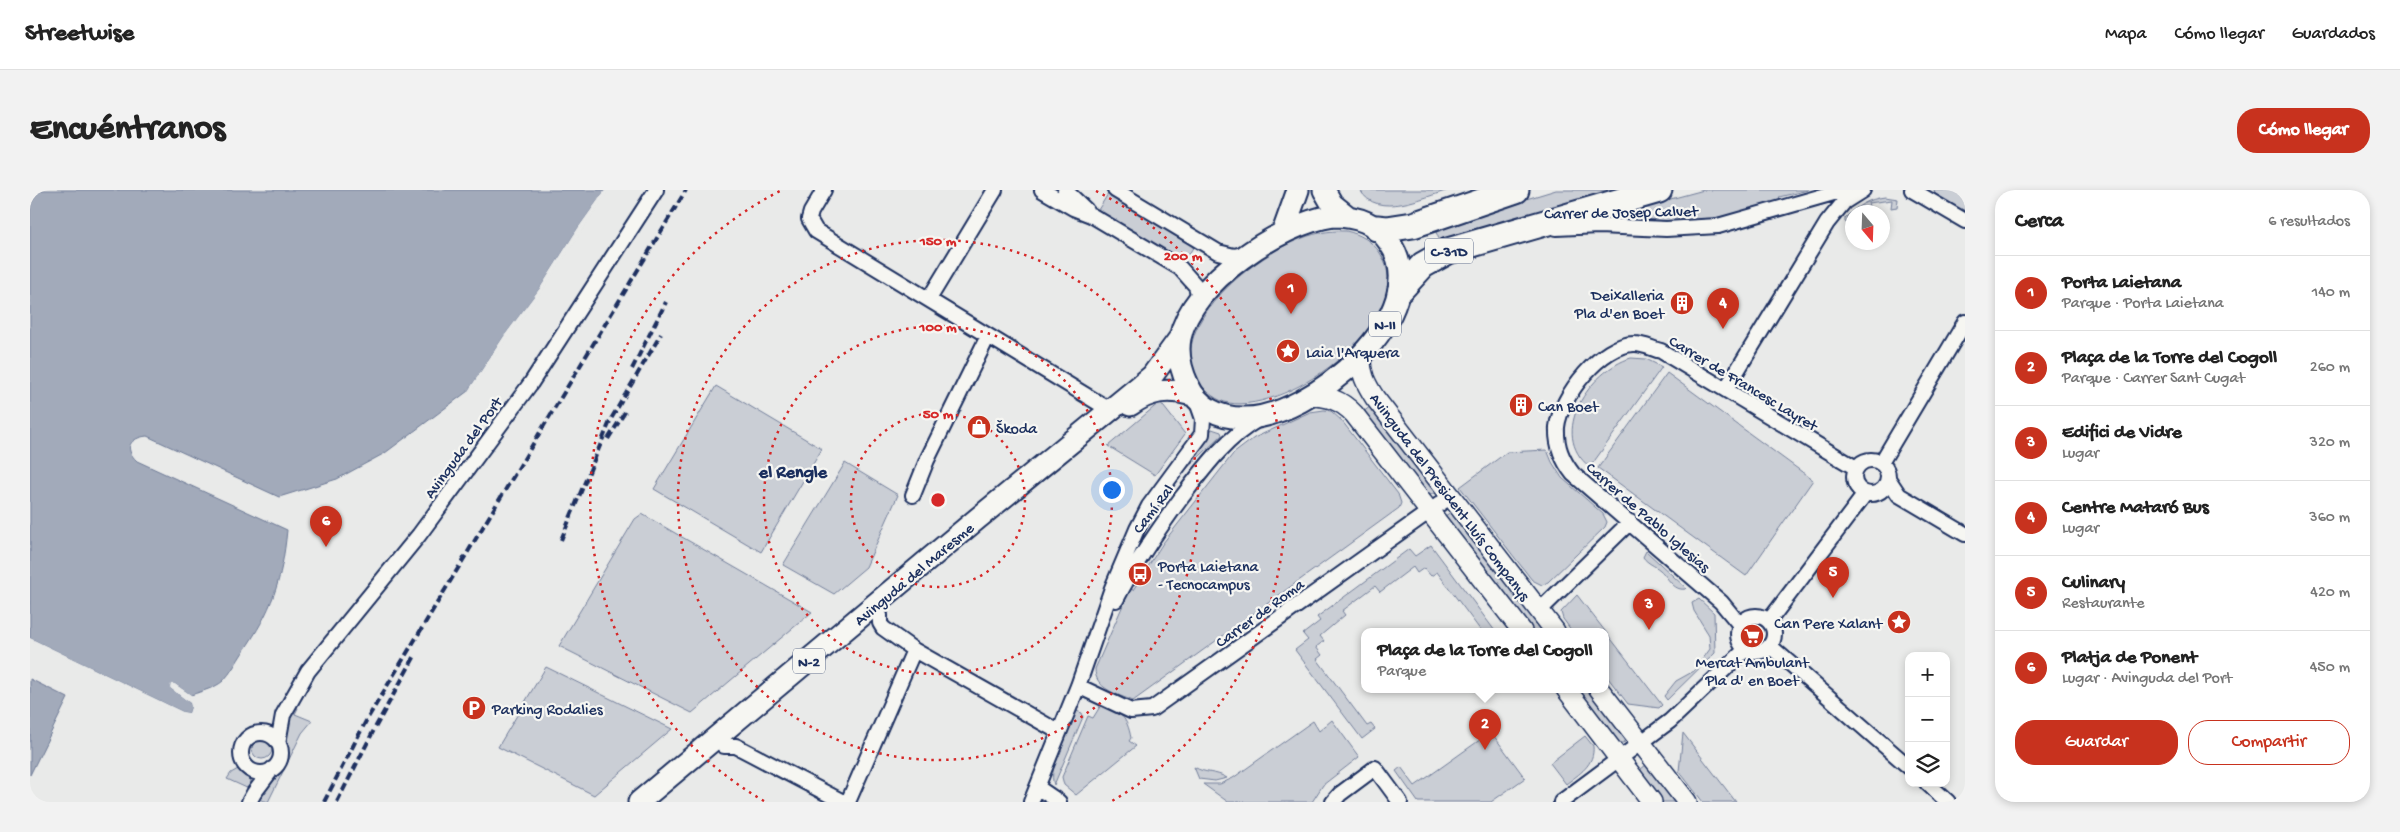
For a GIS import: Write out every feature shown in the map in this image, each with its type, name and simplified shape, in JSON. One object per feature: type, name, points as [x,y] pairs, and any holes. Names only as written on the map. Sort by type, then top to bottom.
[{"type":"highway","points":[[1377,228],[1404,227],[1516,190]]},
{"type":"highway","name":"C-31D","points":[[1401,288],[1413,273],[1440,254],[1508,232],[1659,190]]},
{"type":"main road","points":[[1283,232],[1298,190]]},
{"type":"main road","points":[[1324,190],[1332,204],[1346,216]]},
{"type":"main road","name":"N-II","points":[[1346,216],[1363,220],[1377,228],[1389,241],[1399,260],[1401,288],[1388,319],[1361,356],[1339,375],[1294,404],[1265,415],[1244,418],[1230,417],[1207,408],[1195,398],[1180,364],[1180,339],[1184,324],[1200,300],[1223,274],[1247,254],[1283,232],[1321,218],[1346,216]]},
{"type":"main road","name":"Avinguda del Maresme","points":[[639,802],[1152,376],[1180,339]]},
{"type":"main road","name":"Avinguda del Maresme","points":[[656,802],[1136,401],[1157,391],[1171,390],[1195,398]]},
{"type":"street","name":"Avinguda del Port","points":[[278,743],[283,714],[304,676],[321,652],[418,535],[537,375],[656,190]]},
{"type":"street","points":[[824,190],[815,204],[809,219],[816,231],[1110,410]]},
{"type":"street","points":[[929,299],[994,190]]},
{"type":"street","points":[[1042,190],[1072,208],[1091,215],[1180,268],[1196,286],[1200,300]]},
{"type":"street","points":[[1066,190],[1091,215]]},
{"type":"street","points":[[1115,190],[1218,252],[1234,256],[1247,254]]},
{"type":"street","points":[[1446,213],[1466,200],[1488,190]]},
{"type":"street","name":"Carrer de Josep Calvet","points":[[1508,232],[1599,226],[1698,229],[1718,226],[1844,190]]},
{"type":"street","points":[[1726,390],[1827,223],[1844,202],[1862,190]]},
{"type":"street","points":[[1919,192],[1965,221]]},
{"type":"street","name":"Carrer de Josep Calvet","points":[[1792,206],[1824,203],[1829,212],[1827,223]]},
{"type":"street","points":[[1882,463],[1965,322]]},
{"type":"street","points":[[913,495],[988,336]]},
{"type":"street","name":"Carrer de Francesc Layret","points":[[1570,394],[1580,380],[1612,350],[1635,344],[1661,351],[1856,468]]},
{"type":"street","name":"Avinguda del President Lluís Companys","points":[[1361,356],[1361,368],[1367,386],[1553,628]]},
{"type":"street","name":"Carrer de Pablo Iglesias","points":[[1570,394],[1557,426],[1559,452],[1573,474],[1721,602],[1740,625]]},
{"type":"street","name":"Avinguda del President Lluís Companys","points":[[1309,396],[1332,398],[1347,406],[1520,628]]},
{"type":"street","name":"Camí Ral","points":[[1031,802],[1078,686],[1112,588],[1136,529],[1149,506],[1202,434],[1202,419],[1195,398]]},
{"type":"street","name":"Camí Ral","points":[[1094,643],[1133,565],[1152,537],[1222,448],[1240,430],[1265,415]]},
{"type":"street","points":[[1889,480],[1878,494],[1865,494],[1855,484],[1853,476],[1856,468],[1868,460],[1882,463],[1888,472],[1889,480],[1899,495],[1965,534]]},
{"type":"street","points":[[1769,621],[1865,494]]},
{"type":"street","name":"Carrer de Roma","points":[[1078,686],[1131,711],[1152,710],[1451,496]]},
{"type":"street","points":[[1539,611],[1630,522]]},
{"type":"street","points":[[880,615],[880,623],[883,628],[914,650],[1059,732]]},
{"type":"street","points":[[1754,615],[1762,616],[1769,621],[1774,633],[1770,646],[1759,652],[1746,649],[1738,638],[1740,625],[1746,618],[1754,615]]},
{"type":"street","points":[[1770,646],[1905,764]]},
{"type":"street","points":[[1561,802],[1642,744],[1676,716],[1746,649]]},
{"type":"street","points":[[848,802],[914,650]]},
{"type":"street","points":[[1569,693],[1652,802]]},
{"type":"street","points":[[1602,693],[1687,802]]},
{"type":"street","name":"Avinguda del Port","points":[[260,733],[283,714]]},
{"type":"street","points":[[252,797],[276,765],[281,754],[278,743],[270,736],[260,733],[248,738],[241,750],[244,762],[252,770],[262,773],[272,769]]},
{"type":"street","points":[[724,746],[736,746],[843,802]]},
{"type":"street","points":[[1333,802],[1340,794],[1375,768],[1400,802]]},
{"type":"street","points":[[252,770],[252,797]]},
{"type":"street","points":[[1931,787],[1948,802]]},
{"type":"street","points":[[1037,788],[1059,802]]},
{"type":"shaded area","points":[[1360,190],[1449,190],[1414,201],[1389,205],[1377,204],[1368,199]]},
{"type":"shaded area","points":[[1556,190],[1636,190],[1441,244],[1434,227]]},
{"type":"shaded area","points":[[1704,190],[1808,190],[1779,197],[1781,203],[1697,222],[1613,220],[1612,217],[1615,214]]},
{"type":"shaded area","points":[[1934,190],[1957,190],[1965,195],[1965,212],[1935,194]]},
{"type":"shaded area","points":[[1108,194],[1194,246],[1184,262],[1098,210]]},
{"type":"shaded area","points":[[1885,197],[1898,199],[1897,207],[1891,208],[1892,200],[1861,205],[1873,199]]},
{"type":"shaded area","points":[[1346,231],[1365,239],[1377,249],[1388,278],[1383,305],[1366,331],[1343,356],[1314,377],[1284,393],[1254,402],[1229,403],[1208,393],[1199,382],[1191,361],[1193,339],[1202,318],[1217,298],[1236,279],[1277,250],[1313,234]]},
{"type":"shaded area","points":[[1631,358],[1646,359],[1662,367],[1590,467],[1578,453],[1572,438],[1573,421],[1579,405],[1601,375]]},
{"type":"shaded area","points":[[1667,373],[1813,480],[1746,576],[1598,468]]},
{"type":"shaded area","points":[[716,386],[822,449],[761,552],[654,489]]},
{"type":"shaded area","points":[[1160,402],[1185,434],[1155,475],[1108,446]]},
{"type":"shaded area","points":[[1371,406],[1435,490],[1433,494],[1426,495],[1362,413]]},
{"type":"shaded area","points":[[1331,411],[1342,421],[1398,494],[1401,503],[1399,508],[1133,701],[1108,690],[1099,681],[1095,669],[1130,589],[1133,590],[1163,543],[1233,454],[1254,438],[1310,412]]},
{"type":"shaded area","points":[[1212,429],[1221,432],[1222,435],[1180,475]]},
{"type":"shaded area","points":[[1547,450],[1562,478],[1603,514],[1607,522],[1605,527],[1548,582],[1542,585],[1532,580],[1460,487],[1507,452]]},
{"type":"shaded area","points":[[845,463],[898,495],[866,567],[834,594],[783,565]]},
{"type":"shaded area","points":[[1451,512],[1542,628],[1529,628],[1445,516]]},
{"type":"shaded area","points":[[642,514],[812,612],[692,713],[559,646],[635,519]]},
{"type":"shaded area","points":[[1431,545],[1493,628],[1479,628],[1437,572],[1431,576],[1424,568],[1417,573],[1413,567],[1380,592],[1375,586],[1342,611],[1345,615],[1320,636],[1324,641],[1316,647],[1322,655],[1317,659],[1367,726],[1371,724],[1375,729],[1362,739],[1295,650],[1308,640],[1303,634],[1320,621],[1317,617],[1409,549],[1415,556]]},
{"type":"shaded area","points":[[1646,551],[1686,588],[1681,589],[1674,586],[1660,570],[1643,557]]},
{"type":"shaded area","points":[[1577,595],[1603,628],[1570,628],[1563,619],[1561,612]]},
{"type":"shaded area","points":[[1699,599],[1714,613],[1715,653],[1667,700],[1664,696],[1676,681],[1694,671],[1710,649],[1709,635],[1694,611],[1692,603]]},
{"type":"shaded area","points":[[1609,636],[1662,705],[1659,708],[1628,704],[1609,679]]},
{"type":"shaded area","points":[[546,667],[672,729],[594,795],[498,747]]},
{"type":"shaded area","points":[[1578,693],[1592,693],[1626,736],[1625,742],[1619,744]]},
{"type":"shaded area","points":[[1101,705],[1114,710],[1122,716],[1131,738],[1129,741],[1136,746],[1076,795],[1064,785],[1062,777],[1088,716],[1093,718]]},
{"type":"shaded area","points":[[295,707],[298,708],[295,714],[312,721],[302,733],[268,802],[258,799],[286,759],[288,726]]},
{"type":"shaded area","points":[[1076,711],[1082,713],[1083,717],[1054,785],[1053,778],[1056,759]]},
{"type":"shaded area","points":[[1332,720],[1359,757],[1323,785],[1312,802],[1228,802],[1203,784],[1220,784],[1233,778],[1313,721],[1319,731]]},
{"type":"shaded area","points":[[1491,732],[1525,778],[1491,802],[1418,802],[1396,771],[1401,767],[1415,786]]},
{"type":"shaded area","points":[[1683,733],[1736,802],[1703,802],[1679,771]]},
{"type":"shaded area","points":[[1585,736],[1593,746],[1591,759],[1589,764],[1576,777],[1566,784],[1550,763]]},
{"type":"shaded area","points":[[262,739],[269,742],[272,749],[269,756],[262,759],[255,756],[252,749],[255,742]]},
{"type":"shaded area","points":[[1649,765],[1679,802],[1663,802],[1641,774],[1641,769]]},
{"type":"shaded area","points":[[1194,767],[1227,778],[1215,781],[1199,779]]},
{"type":"shaded area","points":[[238,769],[247,774],[251,782],[249,789],[227,779],[231,773]]},
{"type":"water","points":[[30,190],[605,190],[468,391],[385,453],[337,479],[279,497],[147,436],[136,439],[130,444],[130,452],[137,461],[287,530],[279,580],[274,594],[253,637],[229,674],[216,686],[191,695],[175,684],[170,688],[190,703],[189,713],[183,712],[30,638]]},
{"type":"water","points":[[30,679],[68,698],[30,775]]},
{"type":"pier","points":[[605,190],[608,190],[542,290],[506,338],[471,391],[468,391],[504,336],[540,288]]},
{"type":"pier","points":[[30,638],[183,712],[189,713],[190,703],[170,688],[171,684],[175,684],[194,697],[190,697],[173,686],[191,702],[194,709],[190,715],[182,715],[30,640]]},
{"type":"railway","points":[[324,802],[366,721],[686,190]]},
{"type":"railway","points":[[632,369],[666,302]]},
{"type":"railway","points":[[561,540],[611,419],[661,334]]},
{"type":"railway","points":[[608,439],[625,412]]},
{"type":"railway","points":[[337,802],[416,654]]},
{"type":"place","name":"Deixalleria Pla d'en Boet","points":[[1682,303]]},
{"type":"place","name":"Porta Laietana","points":[[1291,314]]},
{"type":"place","name":"Centre Mataró Bus","points":[[1723,329]]},
{"type":"place","name":"Laia l'Arquera","points":[[1288,351]]},
{"type":"place","name":"Can Boet","points":[[1521,405]]},
{"type":"place","name":"Škoda","points":[[979,427]]},
{"type":"place","name":"Platja de Ponent","points":[[326,547]]},
{"type":"place","name":"Porta Laietana - Tecnocampus","points":[[1140,574]]},
{"type":"place","name":"Culinary","points":[[1833,598]]},
{"type":"place","name":"Can Pere Xalant","points":[[1899,622]]},
{"type":"place","name":"Edifici de Vidre","points":[[1649,630]]},
{"type":"place","name":"Mercat Ambulant Pla d' en Boet","points":[[1752,636]]},
{"type":"place","name":"Parking Rodalies","points":[[474,708]]},
{"type":"place","name":"Plaça de la Torre del Cogoll","points":[[1485,750]]},
{"type":"district","name":"el Rengle","points":[[793,471]]}]
